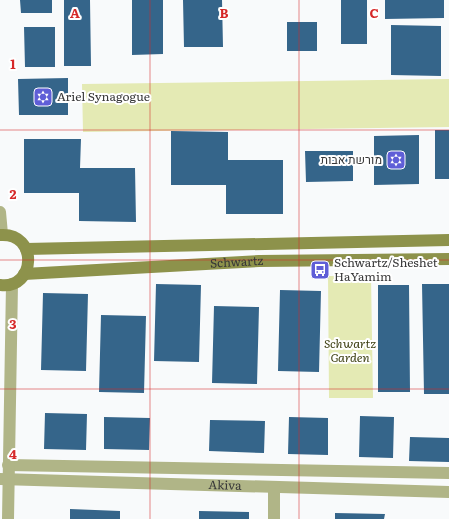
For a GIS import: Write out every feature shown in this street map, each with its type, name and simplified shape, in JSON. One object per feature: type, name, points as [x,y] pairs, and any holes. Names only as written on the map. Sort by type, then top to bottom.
[{"type":"street","points":[[0,212],[1,235],[11,236],[20,241],[26,249],[28,257],[28,266],[24,274],[19,280],[6,285],[8,465],[4,479],[8,519]]},
{"type":"street","name":"Schwartz","points":[[26,249],[449,240]]},
{"type":"street","name":"Schwartz","points":[[24,274],[259,261],[449,259]]},
{"type":"street","name":"Akiva","points":[[8,465],[449,473]]},
{"type":"street","name":"Akiva","points":[[4,479],[449,492]]},
{"type":"street","points":[[274,487],[274,519]]},
{"type":"green space","points":[[449,79],[449,127],[83,132],[82,84]]},
{"type":"green space","name":"Schwartz Garden","points":[[328,276],[371,276],[373,398],[329,398]]},
{"type":"building","points":[[20,0],[52,0],[52,13],[21,13]]},
{"type":"building","points":[[64,0],[90,0],[91,66],[64,66]]},
{"type":"building","points":[[132,0],[163,0],[163,54],[132,55]]},
{"type":"building","points":[[183,0],[222,0],[223,47],[184,47]]},
{"type":"building","points":[[341,0],[367,0],[367,44],[341,44]]},
{"type":"building","points":[[385,0],[444,0],[444,18],[385,19]]},
{"type":"building","points":[[287,22],[317,22],[317,51],[287,51]]},
{"type":"building","points":[[391,25],[441,26],[441,76],[391,75]]},
{"type":"building","points":[[24,27],[55,27],[55,67],[25,67]]},
{"type":"building","name":"Ariel Synagogue","points":[[68,78],[68,115],[19,115],[18,79]]},
{"type":"building","points":[[435,130],[449,130],[449,179],[435,179]]},
{"type":"building","points":[[171,131],[228,132],[228,160],[283,160],[283,214],[226,214],[226,185],[171,185]]},
{"type":"building","name":"מורשת אבות","points":[[419,135],[419,184],[374,185],[374,136]]},
{"type":"building","points":[[24,139],[81,139],[80,168],[135,168],[136,222],[79,221],[79,193],[24,193]]},
{"type":"building","points":[[305,151],[353,151],[353,181],[306,182]]},
{"type":"building","points":[[156,284],[201,285],[199,362],[154,361]]},
{"type":"building","points":[[422,284],[449,284],[449,394],[424,394]]},
{"type":"building","points":[[378,285],[409,285],[410,392],[378,392]]},
{"type":"building","points":[[280,290],[321,291],[319,372],[278,371]]},
{"type":"building","points":[[43,293],[88,294],[86,371],[41,370]]},
{"type":"building","points":[[214,306],[259,307],[257,384],[212,383]]},
{"type":"building","points":[[101,315],[146,316],[144,393],[99,392]]},
{"type":"building","points":[[45,413],[87,414],[86,450],[44,449]]},
{"type":"building","points":[[360,416],[394,417],[393,458],[359,457]]},
{"type":"building","points":[[104,417],[150,418],[149,450],[104,449]]},
{"type":"building","points":[[289,417],[328,418],[328,455],[288,454]]},
{"type":"building","points":[[210,420],[265,421],[264,453],[209,451]]},
{"type":"building","points":[[410,437],[449,438],[449,462],[409,461]]},
{"type":"building","points":[[70,509],[120,511],[120,519],[70,519]]},
{"type":"building","points":[[199,511],[249,512],[249,519],[199,519]]},
{"type":"building","points":[[335,513],[385,514],[384,519],[335,519]]},
{"type":"place","name":"Ariel Synagogue","points":[[43,97]]},
{"type":"place","name":"מורשת אבות","points":[[396,160]]},
{"type":"place","name":"Schwartz/Sheshet HaYamim","points":[[320,270]]}]
